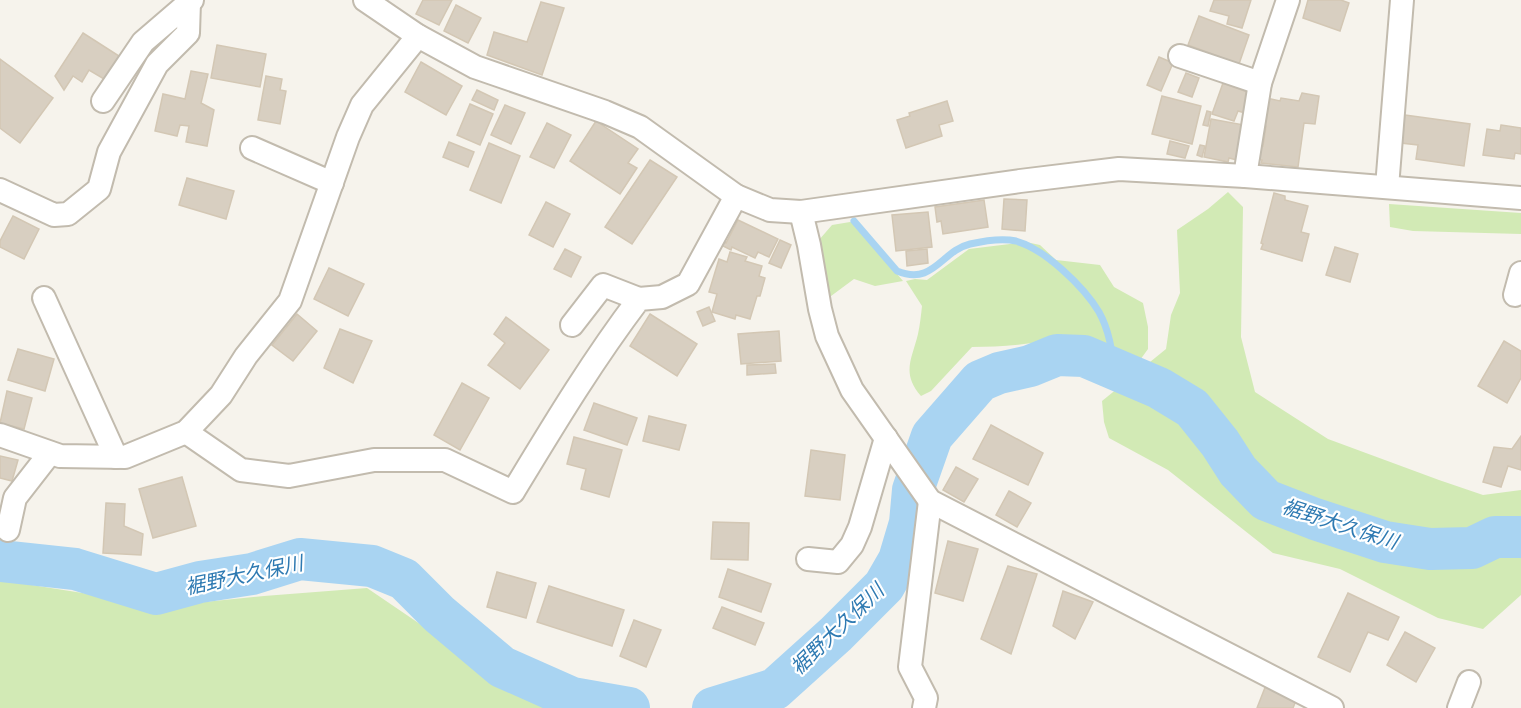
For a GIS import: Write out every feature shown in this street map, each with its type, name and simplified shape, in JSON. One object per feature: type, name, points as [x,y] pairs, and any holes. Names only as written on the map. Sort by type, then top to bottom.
[{"type":"street","points":[[365,0],[418,36],[476,67],[605,112],[639,127],[736,196],[770,210],[801,212],[1119,169],[1245,176],[1521,198]]},
{"type":"street","points":[[1245,176],[1260,83],[1288,0]]},
{"type":"street","points":[[1387,187],[1402,0]]},
{"type":"street","points":[[103,101],[143,42],[191,1]]},
{"type":"street","points":[[0,190],[54,215],[68,214],[99,189],[109,152],[157,64],[188,33],[191,1]]},
{"type":"street","points":[[0,435],[60,456],[125,457],[186,432],[221,395],[246,356],[290,301],[362,105],[418,36]]},
{"type":"street","points":[[1180,56],[1260,83]]},
{"type":"street","points":[[252,148],[332,183]]},
{"type":"street","points":[[572,325],[603,285],[639,299],[662,297],[688,284],[736,196]]},
{"type":"street","points":[[801,212],[827,336],[852,390],[930,501],[1332,708]]},
{"type":"street","points":[[44,298],[116,457]]},
{"type":"street","points":[[186,432],[241,470],[289,476],[374,460],[445,460],[513,492],[577,386],[639,299]]},
{"type":"street","points":[[808,559],[838,562],[852,545],[891,444]]},
{"type":"street","points":[[8,530],[15,498],[50,453]]},
{"type":"street","points":[[924,708],[926,698],[910,667],[930,501]]},
{"type":"street","points":[[1459,708],[1468,682]]},
{"type":"green space","points":[[1228,192],[1243,207],[1241,337],[1255,392],[1328,439],[1439,480],[1483,495],[1521,490],[1521,595],[1483,629],[1438,618],[1340,569],[1273,553],[1168,470],[1109,438],[1104,422],[1102,401],[1166,349],[1171,315],[1180,293],[1177,230]]},
{"type":"green space","points":[[1389,204],[1521,213],[1521,234],[1413,231],[1390,227]]},
{"type":"green space","points":[[854,223],[903,281],[875,286],[854,279],[827,299],[819,240],[832,225]]},
{"type":"green space","points":[[1026,242],[1040,245],[1056,260],[1100,265],[1114,287],[1143,303],[1148,327],[1148,349],[1135,367],[1098,347],[1068,337],[1058,336],[1024,344],[972,347],[931,391],[921,396],[911,380],[910,366],[919,331],[922,306],[906,281],[927,280],[969,249]]},
{"type":"green space","points":[[0,580],[165,606],[367,588],[520,692],[562,708],[0,708]]},
{"type":"building","points":[[423,0],[452,0],[439,25],[416,14]]},
{"type":"building","points":[[1214,0],[1251,0],[1242,28],[1227,24],[1229,16],[1210,11]]},
{"type":"building","points":[[1308,0],[1341,0],[1349,3],[1340,31],[1303,18]]},
{"type":"building","points":[[541,2],[564,8],[542,75],[487,55],[494,32],[527,42]]},
{"type":"building","points":[[456,5],[481,18],[468,43],[444,31]]},
{"type":"building","points":[[1199,16],[1249,35],[1239,64],[1188,45]]},
{"type":"building","points":[[83,33],[119,56],[104,79],[89,70],[82,82],[73,76],[64,90],[55,76]]},
{"type":"building","points":[[217,45],[266,54],[260,87],[211,78]]},
{"type":"building","points":[[1159,57],[1173,63],[1161,91],[1147,85]]},
{"type":"building","points":[[0,59],[53,98],[20,143],[0,128]]},
{"type":"building","points":[[421,62],[462,86],[446,115],[405,92]]},
{"type":"building","points":[[191,71],[208,74],[201,103],[214,110],[207,146],[186,142],[189,126],[180,125],[177,136],[155,131],[163,94],[185,99]]},
{"type":"building","points":[[1186,73],[1199,78],[1192,97],[1178,92]]},
{"type":"building","points":[[266,76],[282,79],[280,90],[286,91],[280,124],[258,120]]},
{"type":"building","points":[[1223,83],[1250,93],[1245,113],[1238,111],[1234,121],[1212,114]]},
{"type":"building","points":[[477,90],[498,100],[494,110],[472,100]]},
{"type":"building","points":[[1302,93],[1319,96],[1315,124],[1304,123],[1298,167],[1261,163],[1262,160],[1257,159],[1260,145],[1263,146],[1266,126],[1261,125],[1266,98],[1299,101]]},
{"type":"building","points":[[1162,96],[1201,106],[1192,144],[1152,134]]},
{"type":"building","points":[[947,101],[953,121],[939,125],[942,136],[906,148],[897,120],[910,116],[909,113]]},
{"type":"building","points":[[470,104],[493,114],[480,145],[457,135]]},
{"type":"building","points":[[505,105],[525,113],[511,144],[491,135]]},
{"type":"building","points":[[1207,111],[1211,112],[1208,126],[1203,125]]},
{"type":"building","points":[[1405,115],[1470,124],[1464,166],[1416,159],[1418,145],[1401,143]]},
{"type":"building","points":[[1211,119],[1244,125],[1237,160],[1229,158],[1228,162],[1204,157]]},
{"type":"building","points":[[596,121],[638,149],[628,163],[637,168],[620,194],[570,161]]},
{"type":"building","points":[[547,123],[571,135],[554,168],[530,157]]},
{"type":"building","points":[[1501,125],[1521,128],[1521,154],[1515,153],[1514,159],[1483,155],[1487,129],[1500,131]]},
{"type":"building","points":[[1170,141],[1189,146],[1185,158],[1167,154]]},
{"type":"building","points":[[449,142],[474,152],[468,167],[443,157]]},
{"type":"building","points":[[489,143],[520,156],[501,203],[470,190]]},
{"type":"building","points":[[1200,145],[1205,146],[1202,157],[1197,155]]},
{"type":"building","points":[[650,160],[677,177],[632,244],[605,227]]},
{"type":"building","points":[[187,178],[234,191],[226,219],[179,205]]},
{"type":"building","points":[[1274,193],[1285,196],[1285,200],[1308,206],[1301,232],[1309,234],[1302,261],[1261,249]]},
{"type":"building","points":[[1004,199],[1027,200],[1025,231],[1002,229]]},
{"type":"building","points":[[984,200],[988,227],[943,234],[941,221],[937,222],[935,207]]},
{"type":"building","points":[[546,202],[570,214],[553,247],[529,235]]},
{"type":"building","points":[[928,212],[932,247],[896,251],[892,215]]},
{"type":"building","points":[[13,216],[39,229],[24,259],[0,247],[0,241]]},
{"type":"building","points":[[738,220],[778,239],[769,257],[758,252],[755,258],[732,247],[731,250],[721,245],[723,242],[726,243]]},
{"type":"building","points":[[780,240],[791,245],[781,268],[769,263]]},
{"type":"building","points":[[1335,247],[1358,254],[1350,282],[1326,275]]},
{"type":"building","points":[[565,249],[581,257],[571,277],[554,269]]},
{"type":"building","points":[[927,249],[928,263],[907,266],[906,251]]},
{"type":"building","points":[[730,252],[747,257],[745,261],[762,266],[759,276],[765,278],[750,319],[736,315],[735,319],[712,312],[717,294],[709,292],[719,259],[727,262]]},
{"type":"building","points":[[329,268],[364,284],[348,316],[314,299]]},
{"type":"building","points":[[709,307],[715,321],[703,326],[697,312]]},
{"type":"building","points":[[297,314],[317,331],[293,361],[272,345]]},
{"type":"building","points":[[650,314],[697,344],[677,376],[630,346]]},
{"type":"building","points":[[506,317],[549,350],[520,389],[488,365],[505,343],[494,334]]},
{"type":"building","points":[[340,329],[372,341],[353,383],[324,368]]},
{"type":"building","points":[[779,331],[781,361],[741,364],[738,334]]},
{"type":"building","points":[[1504,341],[1521,351],[1521,378],[1507,403],[1478,386]]},
{"type":"building","points":[[18,349],[54,359],[45,391],[8,380]]},
{"type":"building","points":[[775,364],[776,373],[747,375],[747,365]]},
{"type":"building","points":[[462,383],[489,398],[460,450],[434,435]]},
{"type":"building","points":[[7,391],[32,398],[24,429],[0,423]]},
{"type":"building","points":[[594,403],[637,418],[627,445],[584,430]]},
{"type":"building","points":[[649,416],[686,425],[679,450],[643,441]]},
{"type":"building","points":[[991,425],[1043,453],[1028,485],[973,459]]},
{"type":"building","points":[[1521,436],[1521,470],[1508,466],[1501,487],[1483,482],[1494,447],[1512,449]]},
{"type":"building","points":[[574,437],[622,450],[609,497],[581,489],[586,469],[567,464]]},
{"type":"building","points":[[811,450],[845,455],[840,500],[805,496]]},
{"type":"building","points":[[0,456],[18,460],[12,481],[0,478]]},
{"type":"building","points":[[956,467],[978,479],[964,502],[943,490]]},
{"type":"building","points":[[182,477],[196,526],[153,538],[139,489]]},
{"type":"building","points":[[1009,491],[1031,503],[1017,527],[996,515]]},
{"type":"building","points":[[106,503],[125,504],[124,526],[143,534],[141,555],[103,553]]},
{"type":"building","points":[[713,522],[749,523],[748,560],[711,559]]},
{"type":"building","points":[[948,541],[978,549],[963,601],[935,593]]},
{"type":"building","points":[[1008,566],[1037,574],[1011,654],[981,639]]},
{"type":"building","points":[[728,569],[771,584],[761,612],[719,597]]},
{"type":"building","points":[[497,572],[536,583],[526,618],[487,607]]},
{"type":"building","points":[[549,586],[624,610],[612,646],[537,622]]},
{"type":"building","points":[[1063,591],[1093,602],[1075,639],[1053,626]]},
{"type":"building","points":[[1348,593],[1399,617],[1388,640],[1368,632],[1350,672],[1318,657]]},
{"type":"building","points":[[722,607],[764,623],[755,645],[713,628]]},
{"type":"building","points":[[634,620],[661,630],[646,667],[620,656]]},
{"type":"building","points":[[1405,632],[1435,648],[1416,682],[1387,665]]},
{"type":"building","points":[[1266,685],[1297,698],[1293,708],[1257,708]]},
{"type":"waterway","points":[[854,221],[897,271],[910,274],[929,271],[952,253],[970,244],[1011,240],[1027,245],[1063,270],[1084,291],[1099,312],[1110,340],[1114,370]]},
{"type":"waterway","name":"裾野大久保川","points":[[713,708],[775,689],[836,634],[884,586],[899,560],[910,523],[913,490],[932,436],[980,381],[1057,355],[1084,356],[1159,388],[1192,408],[1220,443],[1238,471],[1266,500],[1385,542],[1430,549],[1472,548],[1495,537],[1521,537]]},
{"type":"waterway","name":"裾野大久保川","points":[[0,561],[75,569],[156,594],[200,582],[252,574],[300,559],[372,566],[404,579],[439,614],[502,667],[572,698],[629,708]]}]
